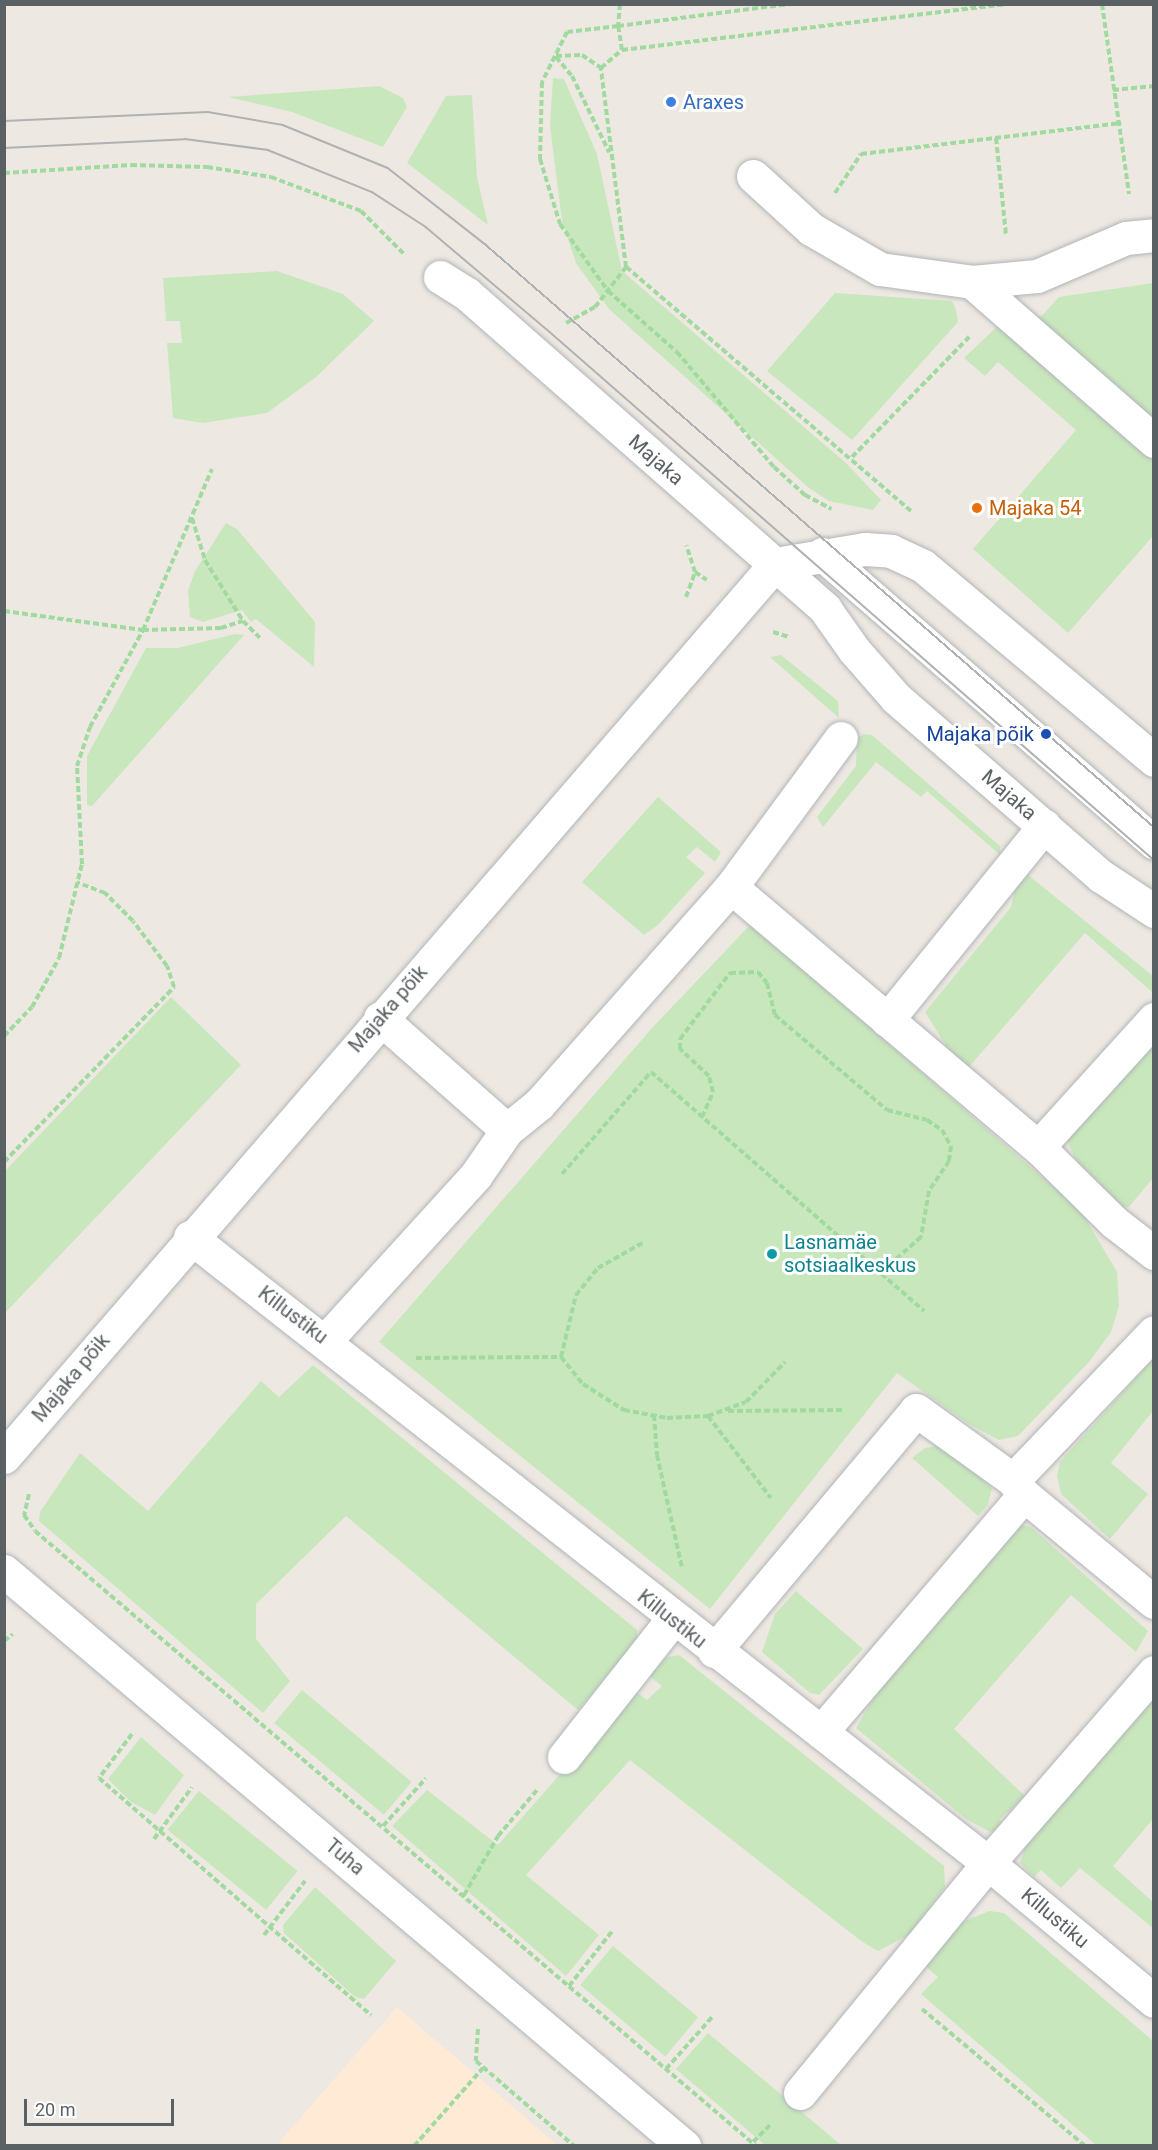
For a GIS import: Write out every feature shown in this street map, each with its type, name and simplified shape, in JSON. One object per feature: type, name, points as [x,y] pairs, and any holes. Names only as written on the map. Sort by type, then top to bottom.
[{"type":"street","points":[[753,176],[811,229],[880,269],[972,282],[1005,293],[1154,441]]},
{"type":"street","points":[[1005,293],[1037,276],[1144,236]]},
{"type":"street","name":"Majaka","points":[[440,277],[467,294],[825,609],[883,686],[1129,898],[1154,911]]},
{"type":"street","points":[[775,564],[822,554],[883,550],[923,566],[1154,760]]},
{"type":"street","points":[[822,554],[1154,843]]},
{"type":"street","name":"Majaka põik","points":[[4,1457],[190,1238],[775,564]]},
{"type":"street","points":[[326,1340],[476,1175],[507,1131],[539,1104],[731,887],[842,738]]},
{"type":"street","points":[[887,1020],[1044,826]]},
{"type":"street","points":[[731,887],[1038,1147],[1114,1222],[1154,1253]]},
{"type":"street","points":[[380,1018],[507,1131]]},
{"type":"street","points":[[1038,1147],[1154,1018]]},
{"type":"street","name":"Killustiku","points":[[190,1238],[326,1340],[672,1620],[822,1732],[988,1863],[1154,2001]]},
{"type":"street","points":[[822,1732],[1019,1488],[1154,1332]]},
{"type":"street","points":[[714,1651],[916,1410],[1019,1488],[1154,1602]]},
{"type":"street","name":"Tuha","points":[[4,1571],[684,2145]]},
{"type":"street","points":[[564,1757],[672,1620]]},
{"type":"street","points":[[800,2093],[988,1863],[1154,1672]]},
{"type":"path","points":[[620,4],[618,26],[622,50]]},
{"type":"path","points":[[790,4],[567,32],[542,82],[540,159],[560,224],[608,291],[676,352],[774,467],[804,495],[840,512]]},
{"type":"path","points":[[601,68],[622,50],[1005,4]]},
{"type":"path","points":[[1102,4],[1113,90],[1144,236]]},
{"type":"path","points":[[556,56],[582,55],[601,68],[626,267],[852,457],[921,520]]},
{"type":"path","points":[[556,56],[572,76],[611,155]]},
{"type":"path","points":[[1113,90],[1154,86]]},
{"type":"path","points":[[811,229],[861,154],[1120,123]]},
{"type":"path","points":[[852,457],[1005,293],[996,138]]},
{"type":"path","points":[[4,173],[131,165],[207,167],[271,177],[361,211]]},
{"type":"path","points":[[595,307],[626,267]]},
{"type":"path","points":[[4,1036],[32,1007],[59,958],[82,864],[76,766],[90,727],[143,630],[212,469]]},
{"type":"path","points":[[192,518],[205,560],[243,621],[262,640]]},
{"type":"path","points":[[676,535],[685,543],[694,572],[684,600]]},
{"type":"path","points":[[4,611],[143,630],[221,628],[243,621]]},
{"type":"path","points":[[4,1162],[174,987],[167,966],[133,921],[105,893],[77,882]]},
{"type":"path","points":[[702,1117],[713,1092],[709,1076],[680,1049],[680,1039],[730,973],[758,972],[767,984],[775,1015],[887,1110],[927,1120],[942,1130],[951,1146],[949,1161],[929,1191],[921,1237],[880,1273]]},
{"type":"path","points":[[562,1174],[651,1072],[924,1311]]},
{"type":"path","points":[[561,1357],[576,1295],[598,1268],[644,1242]]},
{"type":"path","points":[[411,1359],[561,1357]]},
{"type":"path","points":[[561,1357],[583,1384],[624,1410],[654,1416],[708,1416],[746,1402],[785,1362]]},
{"type":"path","points":[[724,1410],[843,1410]]},
{"type":"path","points":[[654,1416],[673,1544],[685,1575]]},
{"type":"path","points":[[708,1416],[771,1498]]},
{"type":"path","points":[[136,1728],[99,1778],[371,2015]]},
{"type":"path","points":[[464,1895],[498,1836],[564,1757]]},
{"type":"path","points":[[383,1826],[426,1778]]},
{"type":"path","points":[[153,1839],[196,1780]]},
{"type":"path","points":[[264,1935],[308,1877]]},
{"type":"path","points":[[569,1986],[613,1930]]},
{"type":"path","points":[[889,1982],[1084,2145]]},
{"type":"path","points":[[666,2069],[712,2016]]},
{"type":"path","points":[[478,2023],[476,2061],[574,2145]]},
{"type":"path","points":[[414,2145],[483,2068]]},
{"type":"path","points":[[564,2145],[568,2140]]},
{"type":"shaded area","points":[[397,2007],[557,2145],[277,2145]]},
{"type":"green space","points":[[553,78],[564,79],[597,154],[622,271],[847,464],[881,500],[873,510],[829,501],[809,488],[609,309],[576,263],[562,221],[550,126]]},
{"type":"green space","points":[[379,86],[403,98],[407,107],[383,147],[292,112],[228,97]]},
{"type":"green space","points":[[472,95],[477,177],[488,225],[407,163],[446,96]]},
{"type":"green space","points":[[277,271],[343,294],[374,321],[316,377],[267,413],[203,423],[173,418],[167,343],[182,343],[180,321],[166,321],[163,278]]},
{"type":"green space","points":[[1153,283],[1153,425],[1036,322],[1059,297]]},
{"type":"green space","points":[[835,293],[952,301],[958,322],[852,440],[767,371]]},
{"type":"green space","points":[[1002,322],[1153,452],[1153,536],[1068,633],[973,549],[1076,430],[998,362],[985,376],[964,358]]},
{"type":"green space","points":[[226,523],[237,529],[315,622],[314,667],[256,619],[251,622],[242,610],[203,622],[190,617],[188,591],[195,571]]},
{"type":"green space","points":[[235,634],[244,635],[92,806],[87,805],[87,756],[146,648],[178,648]]},
{"type":"green space","points":[[781,655],[838,701],[839,718],[770,657]]},
{"type":"green space","points":[[864,734],[872,735],[1000,846],[1000,855],[927,791],[921,797],[876,762],[823,827],[817,817],[856,766],[857,738]]},
{"type":"green space","points":[[658,797],[721,852],[715,862],[697,847],[686,857],[705,873],[658,925],[644,935],[582,882]]},
{"type":"green space","points":[[1027,874],[1153,976],[1153,993],[1085,933],[969,1067],[948,1049],[925,1012],[1011,907],[1016,885]]},
{"type":"green space","points":[[751,924],[1081,1211],[1117,1272],[1119,1306],[1111,1332],[1089,1362],[1018,1436],[999,1440],[969,1424],[897,1373],[710,1609],[379,1342],[652,1028]]},
{"type":"green space","points":[[171,997],[241,1065],[5,1313],[5,1171]]},
{"type":"green space","points":[[1153,1039],[1153,1178],[1129,1207],[1120,1207],[1076,1160],[1067,1141]]},
{"type":"green space","points":[[1153,1359],[1153,1411],[1111,1463],[1148,1494],[1110,1539],[1061,1494],[1057,1476],[1060,1462]]},
{"type":"green space","points":[[313,1365],[637,1630],[637,1640],[578,1710],[346,1516],[256,1604],[256,1639],[290,1681],[263,1713],[39,1521],[40,1512],[80,1453],[148,1511],[261,1381],[279,1397]]},
{"type":"green space","points":[[942,1445],[992,1488],[988,1505],[978,1516],[912,1458],[925,1448]]},
{"type":"green space","points":[[1017,1524],[1031,1527],[1148,1631],[1136,1652],[1071,1595],[954,1729],[1025,1796],[999,1820],[1004,1824],[999,1830],[990,1832],[966,1819],[856,1728],[892,1667]]},
{"type":"green space","points":[[796,1591],[863,1649],[819,1695],[810,1693],[762,1652],[775,1614]]},
{"type":"green space","points":[[679,1655],[944,1866],[945,1887],[910,1934],[878,1951],[861,1941],[630,1760],[526,1875],[599,1935],[566,1976],[392,1826],[427,1790],[498,1845],[634,1690],[647,1700],[662,1686],[647,1674],[668,1657]]},
{"type":"green space","points":[[302,1690],[412,1782],[384,1815],[274,1723]]},
{"type":"green space","points":[[1153,1700],[1153,1819],[1113,1866],[1153,1902],[1153,1928],[1080,1868],[1061,1888],[1041,1870],[1034,1877],[1020,1863],[1030,1831]]},
{"type":"green space","points":[[141,1737],[184,1775],[155,1815],[131,1802],[108,1779]]},
{"type":"green space","points":[[199,1791],[298,1871],[266,1910],[168,1830]]},
{"type":"green space","points":[[315,1887],[396,1961],[364,1999],[355,1997],[284,1933],[283,1925]]},
{"type":"green space","points":[[989,1911],[1004,1913],[1153,2041],[1153,2145],[1096,2145],[921,1994],[938,1977],[922,1963],[953,1926]]},
{"type":"green space","points":[[613,1946],[698,2017],[665,2056],[580,1985]]},
{"type":"green space","points":[[708,2033],[841,2145],[765,2145],[676,2069]]},
{"type":"tram line","points":[[4,121],[208,112],[283,125],[388,168],[485,244],[1154,827]]},
{"type":"tram line","points":[[4,148],[185,139],[268,150],[372,192],[426,227],[550,332],[1154,860]]},
{"type":"place","name":"Araxes","points":[[671,102]]},
{"type":"place","name":"Majaka 54","points":[[977,508]]},
{"type":"place","name":"Majaka põik","points":[[1046,734]]},
{"type":"place","name":"Lasnamäe sotsiaalkeskus","points":[[772,1254]]}]
